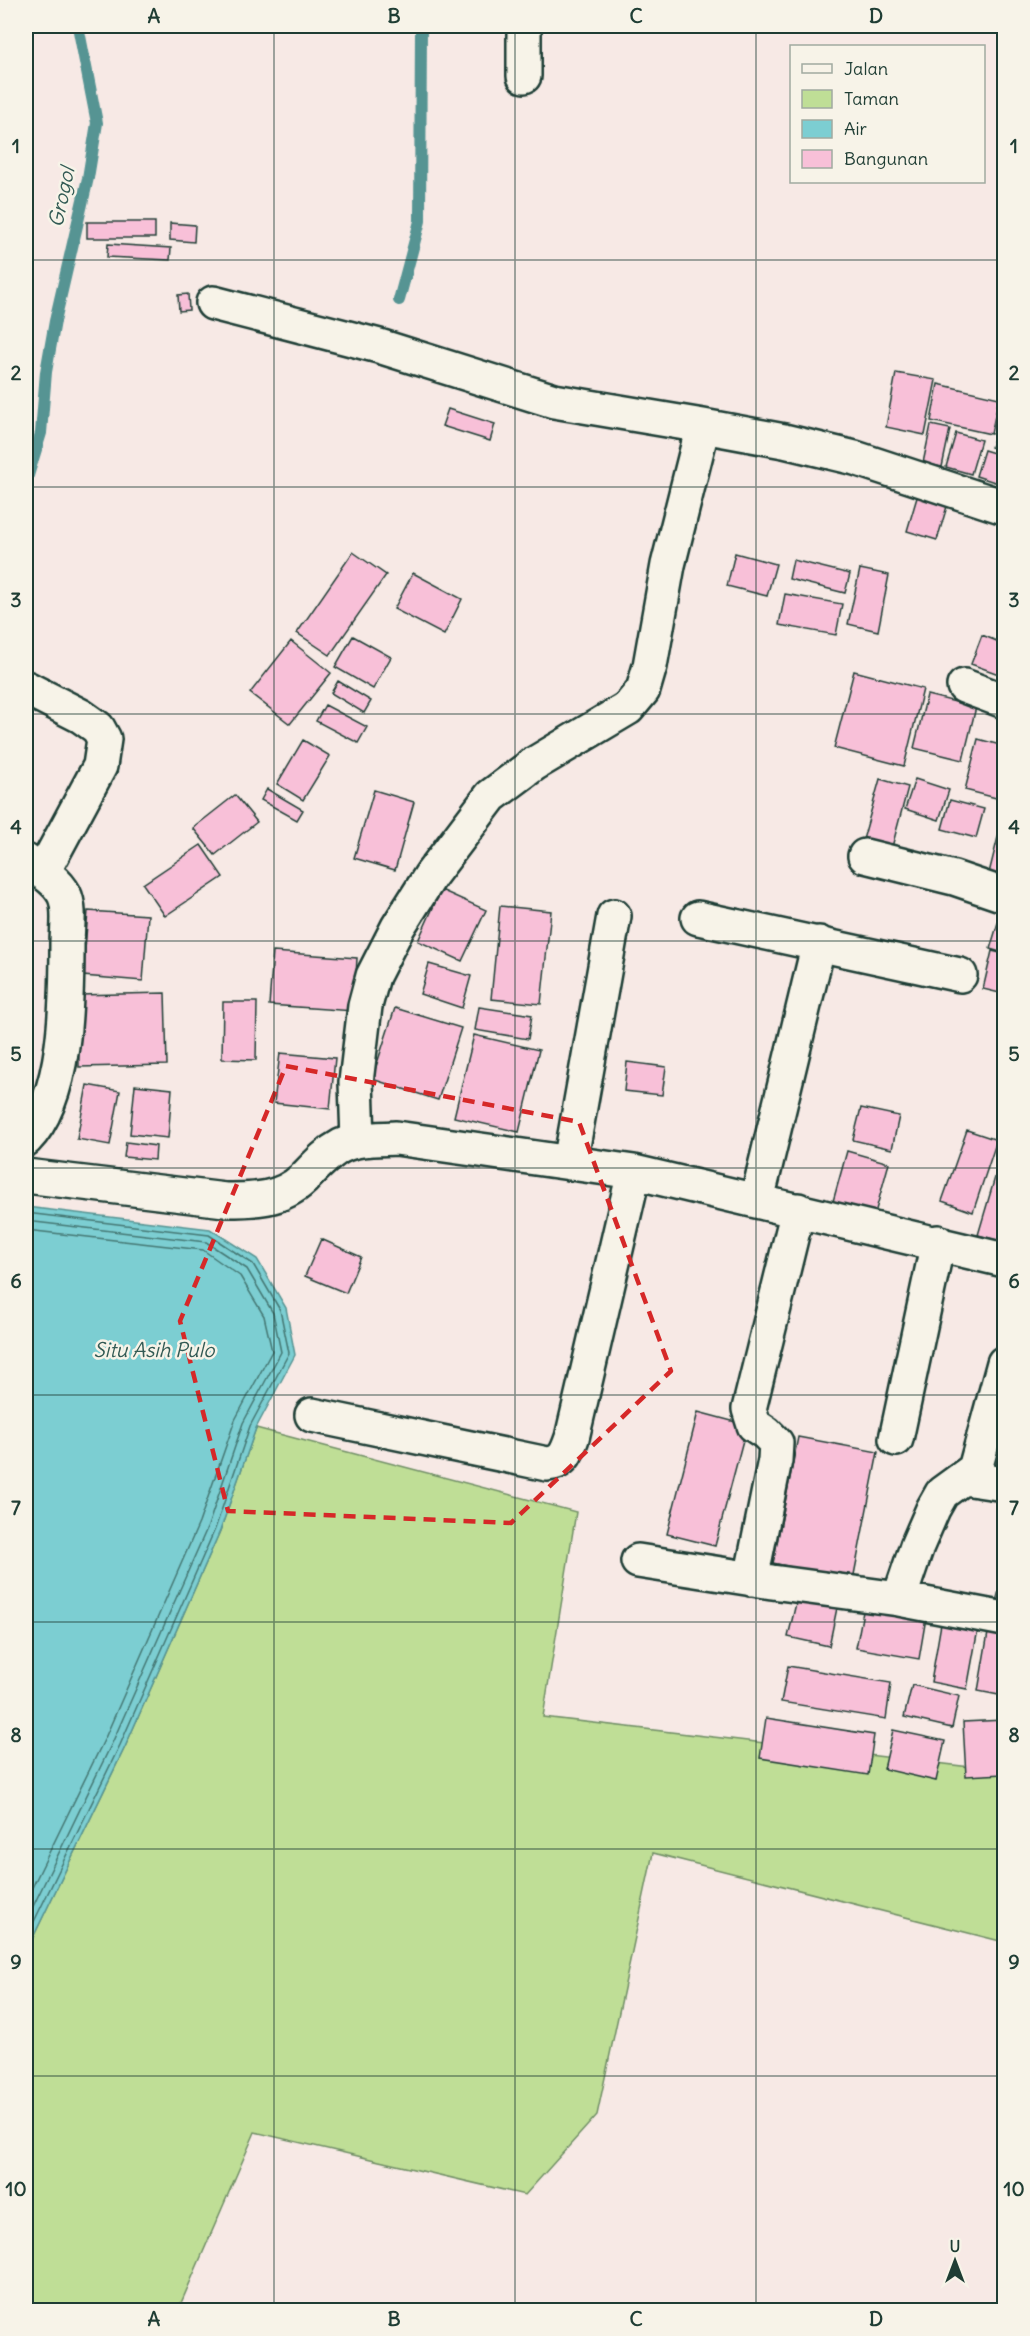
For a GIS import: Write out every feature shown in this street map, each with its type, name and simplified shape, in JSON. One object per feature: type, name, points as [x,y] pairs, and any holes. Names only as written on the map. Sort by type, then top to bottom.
[{"type":"street","points":[[524,26],[524,76]]},
{"type":"street","points":[[213,303],[378,346],[554,401],[784,441],[855,458],[1005,507]]},
{"type":"street","points":[[358,1140],[356,1082],[365,1006],[373,976],[398,927],[432,875],[491,796],[534,764],[628,708],[643,690],[650,666],[668,566],[703,426]]},
{"type":"street","points":[[964,686],[1005,700]]},
{"type":"street","points":[[26,688],[81,716],[98,728],[104,739],[100,766],[34,867],[59,886],[67,905],[67,1006],[61,1054],[53,1087],[38,1125],[26,1139]]},
{"type":"street","points":[[865,856],[954,878],[1005,895]]},
{"type":"street","points":[[570,1162],[614,916]]},
{"type":"street","points":[[698,918],[960,975]]},
{"type":"street","points":[[757,1200],[819,943]]},
{"type":"street","points":[[26,1176],[225,1200],[254,1200],[287,1191],[331,1153],[358,1140],[396,1138],[634,1172],[938,1242],[1005,1260]]},
{"type":"street","points":[[312,1415],[547,1464],[556,1463],[565,1457],[572,1438],[634,1172]]},
{"type":"street","points":[[751,1579],[775,1460],[776,1443],[754,1425],[749,1409],[798,1210]]},
{"type":"street","points":[[896,1439],[938,1242]]},
{"type":"street","points":[[899,1599],[917,1546],[942,1493],[975,1469],[1005,1363]]},
{"type":"street","points":[[964,1478],[1005,1484]]},
{"type":"street","points":[[638,1561],[899,1599],[1005,1619]]},
{"type":"highlighted area","points":[[286,1066],[579,1122],[671,1371],[511,1523],[228,1511],[180,1321]]},
{"type":"green space","points":[[256,1428],[576,1512],[543,1717],[1004,1771],[1004,1942],[653,1853],[597,2115],[525,2195],[255,2132],[178,2310],[26,2310],[26,1952],[125,1747],[220,1531]]},
{"type":"water","name":"Situ Asih Pulo","points":[[26,1207],[210,1229],[257,1259],[286,1308],[295,1355],[256,1428],[220,1531],[125,1747],[26,1952]]},
{"type":"building","points":[[87,222],[155,222],[155,238],[87,238]]},
{"type":"building","points":[[170,223],[195,225],[194,242],[170,240]]},
{"type":"building","points":[[108,244],[171,248],[170,260],[107,257]]},
{"type":"building","points":[[188,294],[189,310],[179,311],[178,295]]},
{"type":"building","points":[[896,373],[936,380],[925,435],[886,427]]},
{"type":"building","points":[[938,384],[999,398],[991,434],[931,421]]},
{"type":"building","points":[[448,409],[495,424],[490,441],[442,426]]},
{"type":"building","points":[[1001,420],[1004,421],[1004,452],[991,447]]},
{"type":"building","points":[[931,425],[950,429],[942,467],[923,463]]},
{"type":"building","points":[[956,433],[981,440],[971,474],[946,467]]},
{"type":"building","points":[[984,450],[1004,456],[1004,485],[976,476]]},
{"type":"building","points":[[918,494],[948,503],[937,540],[907,531]]},
{"type":"building","points":[[353,552],[386,575],[330,655],[297,633]]},
{"type":"building","points":[[735,553],[776,564],[767,596],[727,586]]},
{"type":"building","points":[[793,560],[850,574],[845,593],[789,579]]},
{"type":"building","points":[[860,569],[889,575],[878,631],[848,624]]},
{"type":"building","points":[[413,573],[462,599],[444,635],[394,609]]},
{"type":"building","points":[[785,594],[842,604],[836,635],[779,625]]},
{"type":"building","points":[[982,635],[1004,644],[1004,676],[971,664]]},
{"type":"building","points":[[353,636],[391,657],[373,689],[335,667]]},
{"type":"building","points":[[291,641],[331,673],[290,724],[250,693]]},
{"type":"building","points":[[854,671],[923,689],[904,766],[834,748]]},
{"type":"building","points":[[338,681],[371,701],[364,713],[331,693]]},
{"type":"building","points":[[927,695],[976,707],[963,760],[914,748]]},
{"type":"building","points":[[325,705],[367,727],[358,743],[316,721]]},
{"type":"building","points":[[978,739],[1004,746],[1004,800],[965,790]]},
{"type":"building","points":[[303,740],[330,756],[303,800],[277,784]]},
{"type":"building","points":[[880,779],[908,787],[888,862],[859,854]]},
{"type":"building","points":[[915,779],[949,790],[939,820],[905,809]]},
{"type":"building","points":[[267,789],[303,810],[297,820],[261,800]]},
{"type":"building","points":[[374,790],[414,802],[395,870],[354,858]]},
{"type":"building","points":[[235,795],[257,822],[215,855],[193,828]]},
{"type":"building","points":[[950,800],[984,809],[976,838],[942,829]]},
{"type":"building","points":[[1002,821],[1004,822],[1004,882],[988,877]]},
{"type":"building","points":[[201,845],[223,877],[165,916],[143,884]]},
{"type":"building","points":[[441,890],[486,910],[462,961],[418,941]]},
{"type":"building","points":[[500,906],[551,911],[541,1004],[491,999]]},
{"type":"building","points":[[1004,907],[1004,953],[990,949]]},
{"type":"building","points":[[88,911],[148,915],[143,981],[83,976]]},
{"type":"building","points":[[992,951],[1004,954],[1004,994],[983,989]]},
{"type":"building","points":[[273,952],[357,958],[354,1011],[269,1005]]},
{"type":"building","points":[[429,964],[471,976],[462,1008],[420,994]]},
{"type":"building","points":[[165,993],[167,1065],[79,1067],[78,995]]},
{"type":"building","points":[[223,1002],[257,1002],[256,1060],[222,1059]]},
{"type":"building","points":[[479,1007],[532,1015],[528,1039],[475,1030]]},
{"type":"building","points":[[395,1008],[461,1028],[438,1100],[372,1079]]},
{"type":"building","points":[[474,1035],[539,1050],[519,1132],[454,1117]]},
{"type":"building","points":[[280,1053],[335,1058],[330,1109],[274,1103]]},
{"type":"building","points":[[627,1062],[666,1067],[662,1095],[624,1091]]},
{"type":"building","points":[[87,1085],[120,1091],[110,1145],[77,1139]]},
{"type":"building","points":[[135,1085],[172,1089],[168,1138],[130,1134]]},
{"type":"building","points":[[861,1108],[899,1116],[892,1149],[853,1140]]},
{"type":"building","points":[[967,1130],[997,1140],[973,1212],[942,1201]]},
{"type":"building","points":[[126,1142],[156,1146],[155,1160],[124,1157]]},
{"type":"building","points":[[847,1151],[889,1163],[874,1217],[832,1205]]},
{"type":"building","points":[[1001,1157],[1004,1158],[1004,1242],[978,1235]]},
{"type":"building","points":[[321,1239],[361,1257],[346,1293],[305,1276]]},
{"type":"building","points":[[698,1412],[747,1425],[715,1546],[667,1534]]},
{"type":"building","points":[[1004,1420],[1004,1470],[993,1468]]},
{"type":"building","points":[[798,1437],[878,1452],[853,1580],[773,1563]]},
{"type":"building","points":[[1004,1573],[1004,1608],[995,1605]]},
{"type":"building","points":[[797,1599],[837,1608],[829,1646],[788,1637]]},
{"type":"building","points":[[865,1601],[927,1612],[919,1659],[856,1648]]},
{"type":"building","points":[[943,1612],[980,1618],[967,1689],[931,1682]]},
{"type":"building","points":[[990,1621],[1004,1623],[1004,1696],[978,1691]]},
{"type":"building","points":[[788,1666],[891,1683],[886,1719],[781,1702]]},
{"type":"building","points":[[912,1685],[959,1696],[952,1728],[904,1717]]},
{"type":"building","points":[[766,1718],[874,1735],[868,1775],[760,1758]]},
{"type":"building","points":[[1004,1720],[1004,1774],[966,1776],[963,1722]]},
{"type":"building","points":[[893,1730],[945,1741],[936,1781],[884,1769]]},
{"type":"waterway","name":"Grogol","points":[[26,482],[41,433],[46,372],[55,321],[88,178],[97,123],[78,26]]},
{"type":"waterway","name":"Grogol","points":[[399,300],[420,221],[421,26]]}]
